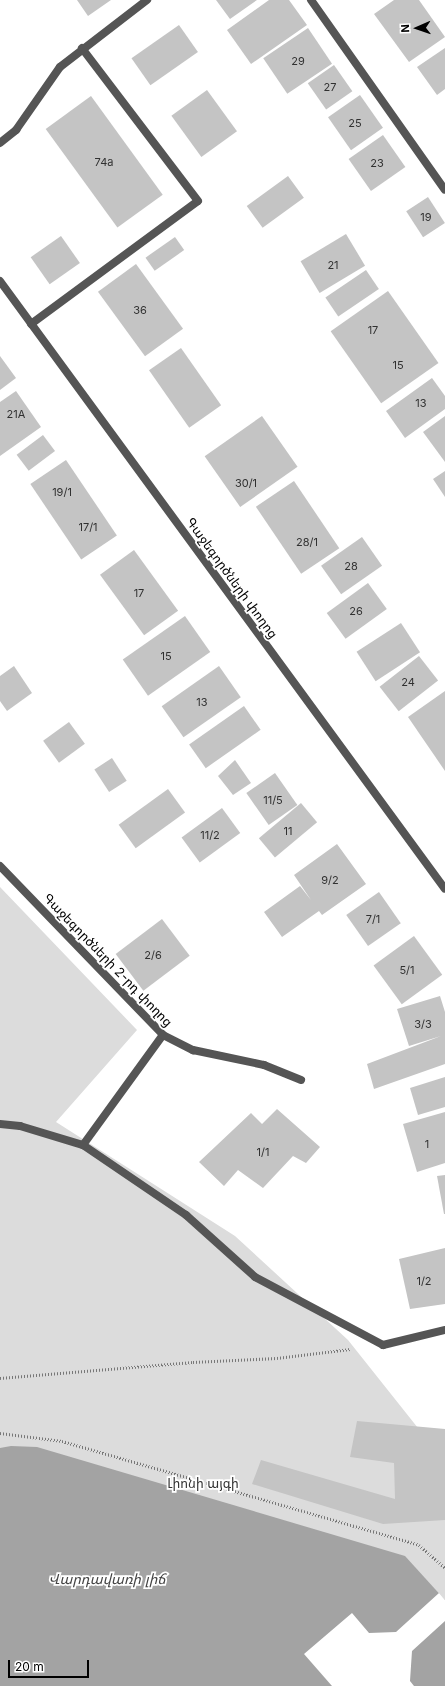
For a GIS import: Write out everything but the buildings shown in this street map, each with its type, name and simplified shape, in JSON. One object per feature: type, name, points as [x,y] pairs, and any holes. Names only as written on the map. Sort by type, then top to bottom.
[{"type":"street","points":[[0,143],[16,130],[60,67],[82,48],[147,0]]},
{"type":"street","points":[[311,0],[445,190]]},
{"type":"street","points":[[31,324],[198,201],[82,48]]},
{"type":"street","name":"Գաջեգործների փողոց","points":[[0,281],[445,889]]},
{"type":"street","name":"Գաջեգործների 2-րդ փողոց","points":[[0,866],[163,1035],[193,1050],[264,1065],[301,1080]]},
{"type":"street","points":[[83,1145],[163,1035]]},
{"type":"street","points":[[0,1124],[20,1126],[83,1145],[186,1215],[256,1277],[383,1345],[445,1330]]},
{"type":"path","points":[[0,1378],[193,1362],[277,1358],[353,1349]]},
{"type":"path","points":[[0,1433],[62,1441],[419,1545],[445,1568]]},
{"type":"green space","name":"Լիոնի այգի","points":[[0,887],[137,1030],[56,1122],[235,1236],[348,1340],[445,1462],[445,1686],[0,1686]]},
{"type":"water","name":"Վարդավառի լիճ","points":[[11,1446],[37,1447],[405,1556],[445,1600],[445,1686],[0,1686],[0,1448]]},
{"type":"pier","points":[[439,1593],[445,1600],[445,1621],[412,1651],[410,1681],[414,1686],[332,1686],[304,1654],[352,1613],[369,1633],[396,1632]]}]
